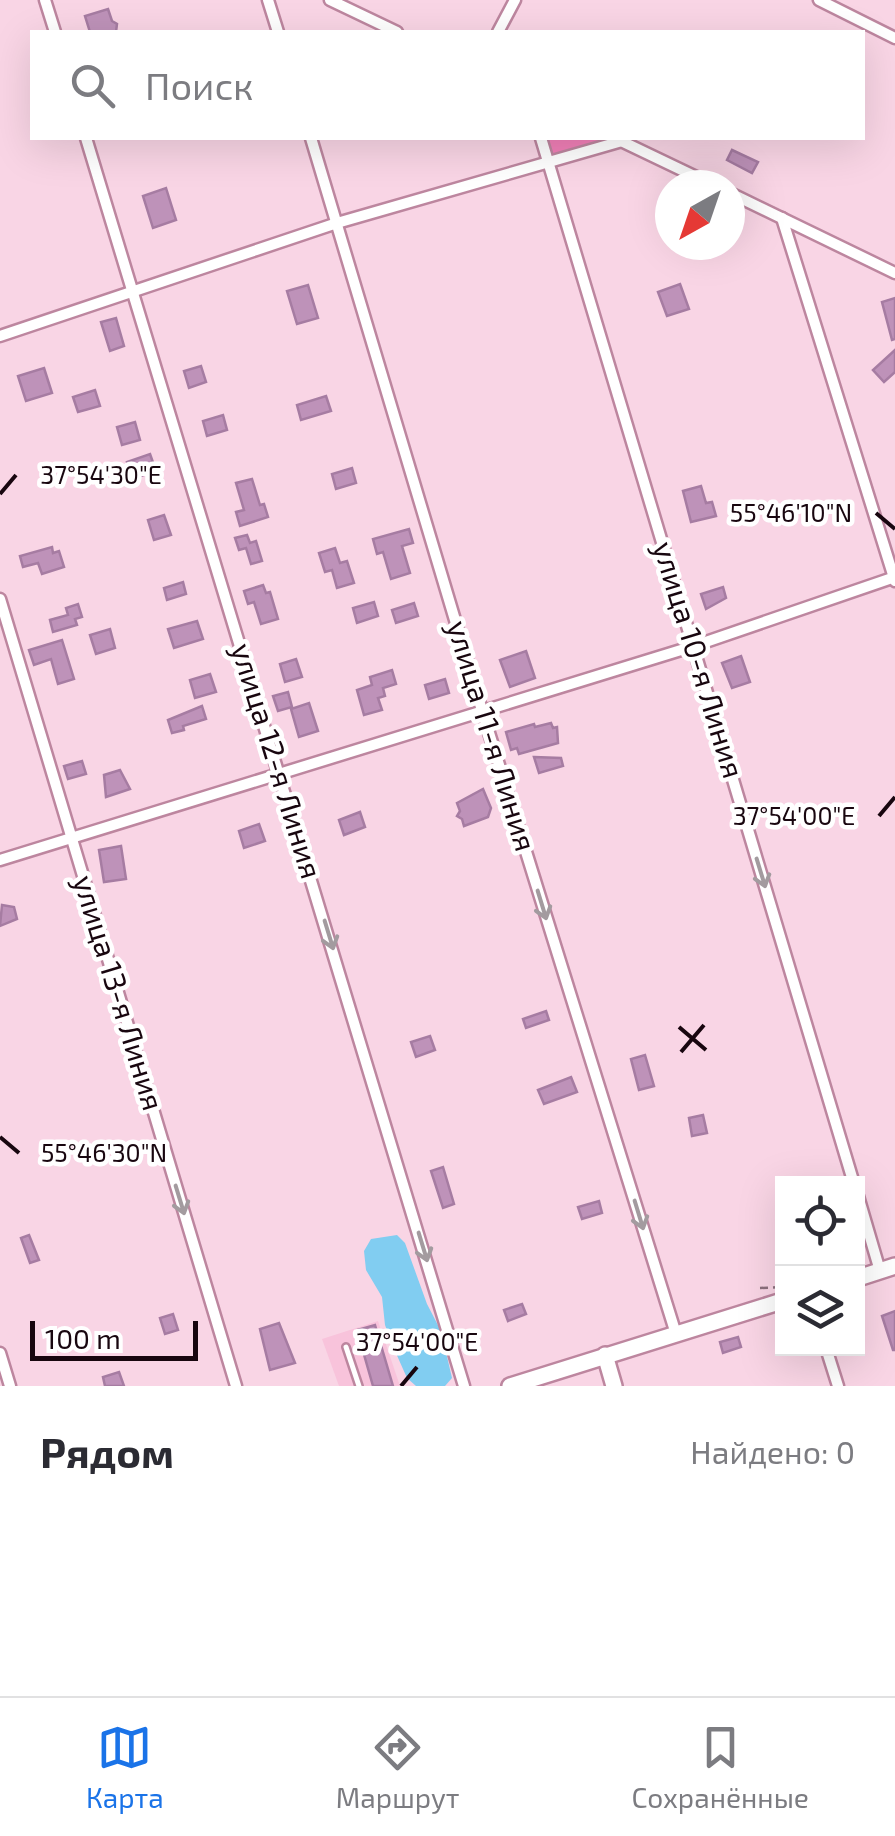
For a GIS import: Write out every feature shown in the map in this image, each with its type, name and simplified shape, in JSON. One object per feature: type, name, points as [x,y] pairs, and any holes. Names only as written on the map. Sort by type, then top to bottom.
[{"type":"street","points":[[45,0],[54,30]]},
{"type":"street","points":[[268,0],[277,30]]},
{"type":"street","points":[[330,0],[393,30]]},
{"type":"street","points":[[499,30],[515,0]]},
{"type":"street","points":[[819,0],[895,38]]},
{"type":"street","name":"улица 12-я Линия","points":[[87,140],[464,1386]]},
{"type":"street","name":"улица 11-я Линия","points":[[312,140],[482,712],[676,1334]]},
{"type":"street","name":"улица 10-я Линия","points":[[542,140],[852,1176]]},
{"type":"street","points":[[0,336],[337,224],[550,164],[615,140]]},
{"type":"street","points":[[620,140],[682,170]]},
{"type":"street","points":[[745,200],[895,273]]},
{"type":"street","points":[[0,860],[694,646],[894,579],[782,218]]},
{"type":"street","name":"улица 13-я Линия","points":[[0,599],[236,1386]]},
{"type":"street","points":[[865,1213],[887,1268]]},
{"type":"street","points":[[510,1386],[775,1303]]},
{"type":"street","points":[[0,1353],[10,1386]]},
{"type":"street","points":[[604,1355],[614,1386]]},
{"type":"street","points":[[829,1356],[838,1386]]},
{"type":"lane","points":[[346,1347],[359,1386]]},
{"type":"path","points":[[760,1288],[775,1287]]},
{"type":"shaded area","points":[[548,140],[609,140],[553,157]]},
{"type":"shaded area","points":[[378,1321],[400,1386],[339,1386],[322,1339]]},
{"type":"water","points":[[397,1235],[405,1243],[441,1331],[452,1378],[445,1386],[416,1386],[407,1378],[385,1325],[382,1297],[366,1270],[364,1251],[371,1239]]},
{"type":"building","points":[[108,9],[116,30],[89,30],[85,16]]},
{"type":"building","points":[[732,150],[758,162],[752,173],[727,160]]},
{"type":"building","points":[[166,188],[176,220],[153,228],[143,196]]},
{"type":"building","points":[[680,284],[689,309],[667,316],[658,292]]},
{"type":"building","points":[[308,285],[318,318],[297,324],[287,291]]},
{"type":"building","points":[[895,298],[895,339],[892,340],[882,302]]},
{"type":"building","points":[[116,318],[124,346],[110,351],[101,322]]},
{"type":"building","points":[[895,350],[895,372],[884,382],[873,370]]},
{"type":"building","points":[[201,366],[206,382],[189,388],[184,371]]},
{"type":"building","points":[[44,368],[52,393],[26,401],[18,376]]},
{"type":"building","points":[[95,390],[100,406],[78,412],[73,397]]},
{"type":"building","points":[[326,396],[331,411],[301,420],[297,405]]},
{"type":"building","points":[[223,415],[227,430],[207,436],[203,421]]},
{"type":"building","points":[[135,422],[140,440],[122,445],[117,427]]},
{"type":"building","points":[[150,454],[156,471],[132,479],[127,462]]},
{"type":"building","points":[[352,468],[356,483],[336,489],[332,474]]},
{"type":"building","points":[[252,479],[268,517],[240,526],[236,512],[244,510],[236,483]]},
{"type":"building","points":[[701,486],[706,503],[712,502],[716,516],[691,522],[683,491]]},
{"type":"building","points":[[164,515],[171,535],[154,540],[148,520]]},
{"type":"building","points":[[409,529],[413,543],[402,546],[410,573],[391,579],[383,552],[377,554],[373,539]]},
{"type":"building","points":[[247,535],[250,543],[256,541],[262,561],[251,564],[246,548],[239,550],[235,538]]},
{"type":"building","points":[[52,547],[53,553],[59,551],[64,567],[42,574],[38,563],[23,567],[20,556]]},
{"type":"building","points":[[335,548],[340,563],[347,561],[354,583],[337,588],[332,570],[325,572],[319,553]]},
{"type":"building","points":[[183,582],[186,594],[167,600],[164,588]]},
{"type":"building","points":[[263,585],[266,593],[270,592],[278,619],[261,624],[254,602],[248,604],[244,591]]},
{"type":"building","points":[[723,587],[726,598],[706,609],[701,594]]},
{"type":"building","points":[[374,602],[378,616],[357,623],[353,608]]},
{"type":"building","points":[[414,603],[418,616],[396,623],[392,610]]},
{"type":"building","points":[[78,604],[82,617],[75,619],[77,625],[53,632],[50,620],[68,615],[66,608]]},
{"type":"building","points":[[197,621],[203,639],[174,648],[168,629]]},
{"type":"building","points":[[110,629],[115,648],[96,654],[90,635]]},
{"type":"building","points":[[62,640],[74,679],[58,684],[51,659],[34,665],[29,650]]},
{"type":"building","points":[[526,651],[535,678],[510,687],[500,660]]},
{"type":"building","points":[[741,656],[750,682],[732,688],[722,663]]},
{"type":"building","points":[[296,659],[302,677],[285,682],[280,664]]},
{"type":"building","points":[[392,670],[396,684],[383,688],[385,696],[378,698],[382,710],[364,715],[357,690],[372,685],[370,677]]},
{"type":"building","points":[[210,674],[216,692],[195,698],[190,680]]},
{"type":"building","points":[[445,679],[449,693],[429,699],[425,685]]},
{"type":"building","points":[[288,692],[292,707],[278,711],[273,696]]},
{"type":"building","points":[[309,703],[318,731],[299,737],[291,709]]},
{"type":"building","points":[[202,706],[206,719],[172,733],[168,720]]},
{"type":"building","points":[[551,723],[553,728],[557,727],[558,743],[519,754],[517,748],[511,750],[506,732]]},
{"type":"building","points":[[534,757],[561,758],[563,766],[539,773]]},
{"type":"building","points":[[82,761],[86,774],[68,779],[64,766]]},
{"type":"building","points":[[120,770],[130,789],[106,797],[104,775]]},
{"type":"building","points":[[483,789],[491,808],[488,817],[464,826],[457,816],[457,803]]},
{"type":"building","points":[[360,812],[365,827],[344,835],[339,820]]},
{"type":"building","points":[[259,824],[265,841],[244,848],[239,831]]},
{"type":"building","points":[[121,846],[126,879],[104,882],[99,850]]},
{"type":"building","points":[[2,905],[14,907],[17,919],[0,926]]},
{"type":"building","points":[[546,1011],[549,1020],[526,1028],[523,1019]]},
{"type":"building","points":[[430,1036],[435,1050],[416,1057],[411,1042]]},
{"type":"building","points":[[645,1055],[654,1086],[639,1090],[631,1059]]},
{"type":"building","points":[[571,1077],[577,1092],[544,1104],[538,1090]]},
{"type":"building","points":[[703,1115],[707,1133],[692,1136],[689,1118]]},
{"type":"building","points":[[443,1167],[454,1204],[443,1208],[431,1171]]},
{"type":"building","points":[[599,1201],[602,1213],[582,1219],[578,1207]]},
{"type":"building","points":[[29,1235],[39,1260],[30,1263],[21,1238]]},
{"type":"building","points":[[522,1304],[526,1314],[508,1321],[504,1310]]},
{"type":"building","points":[[895,1311],[895,1350],[893,1350],[882,1316]]},
{"type":"building","points":[[173,1314],[178,1330],[165,1334],[160,1318]]},
{"type":"building","points":[[279,1323],[295,1363],[270,1370],[260,1329]]},
{"type":"building","points":[[375,1325],[393,1386],[373,1386],[357,1330]]},
{"type":"building","points":[[738,1337],[741,1347],[723,1353],[720,1342]]},
{"type":"building","points":[[119,1372],[124,1386],[105,1386],[103,1377]]}]
